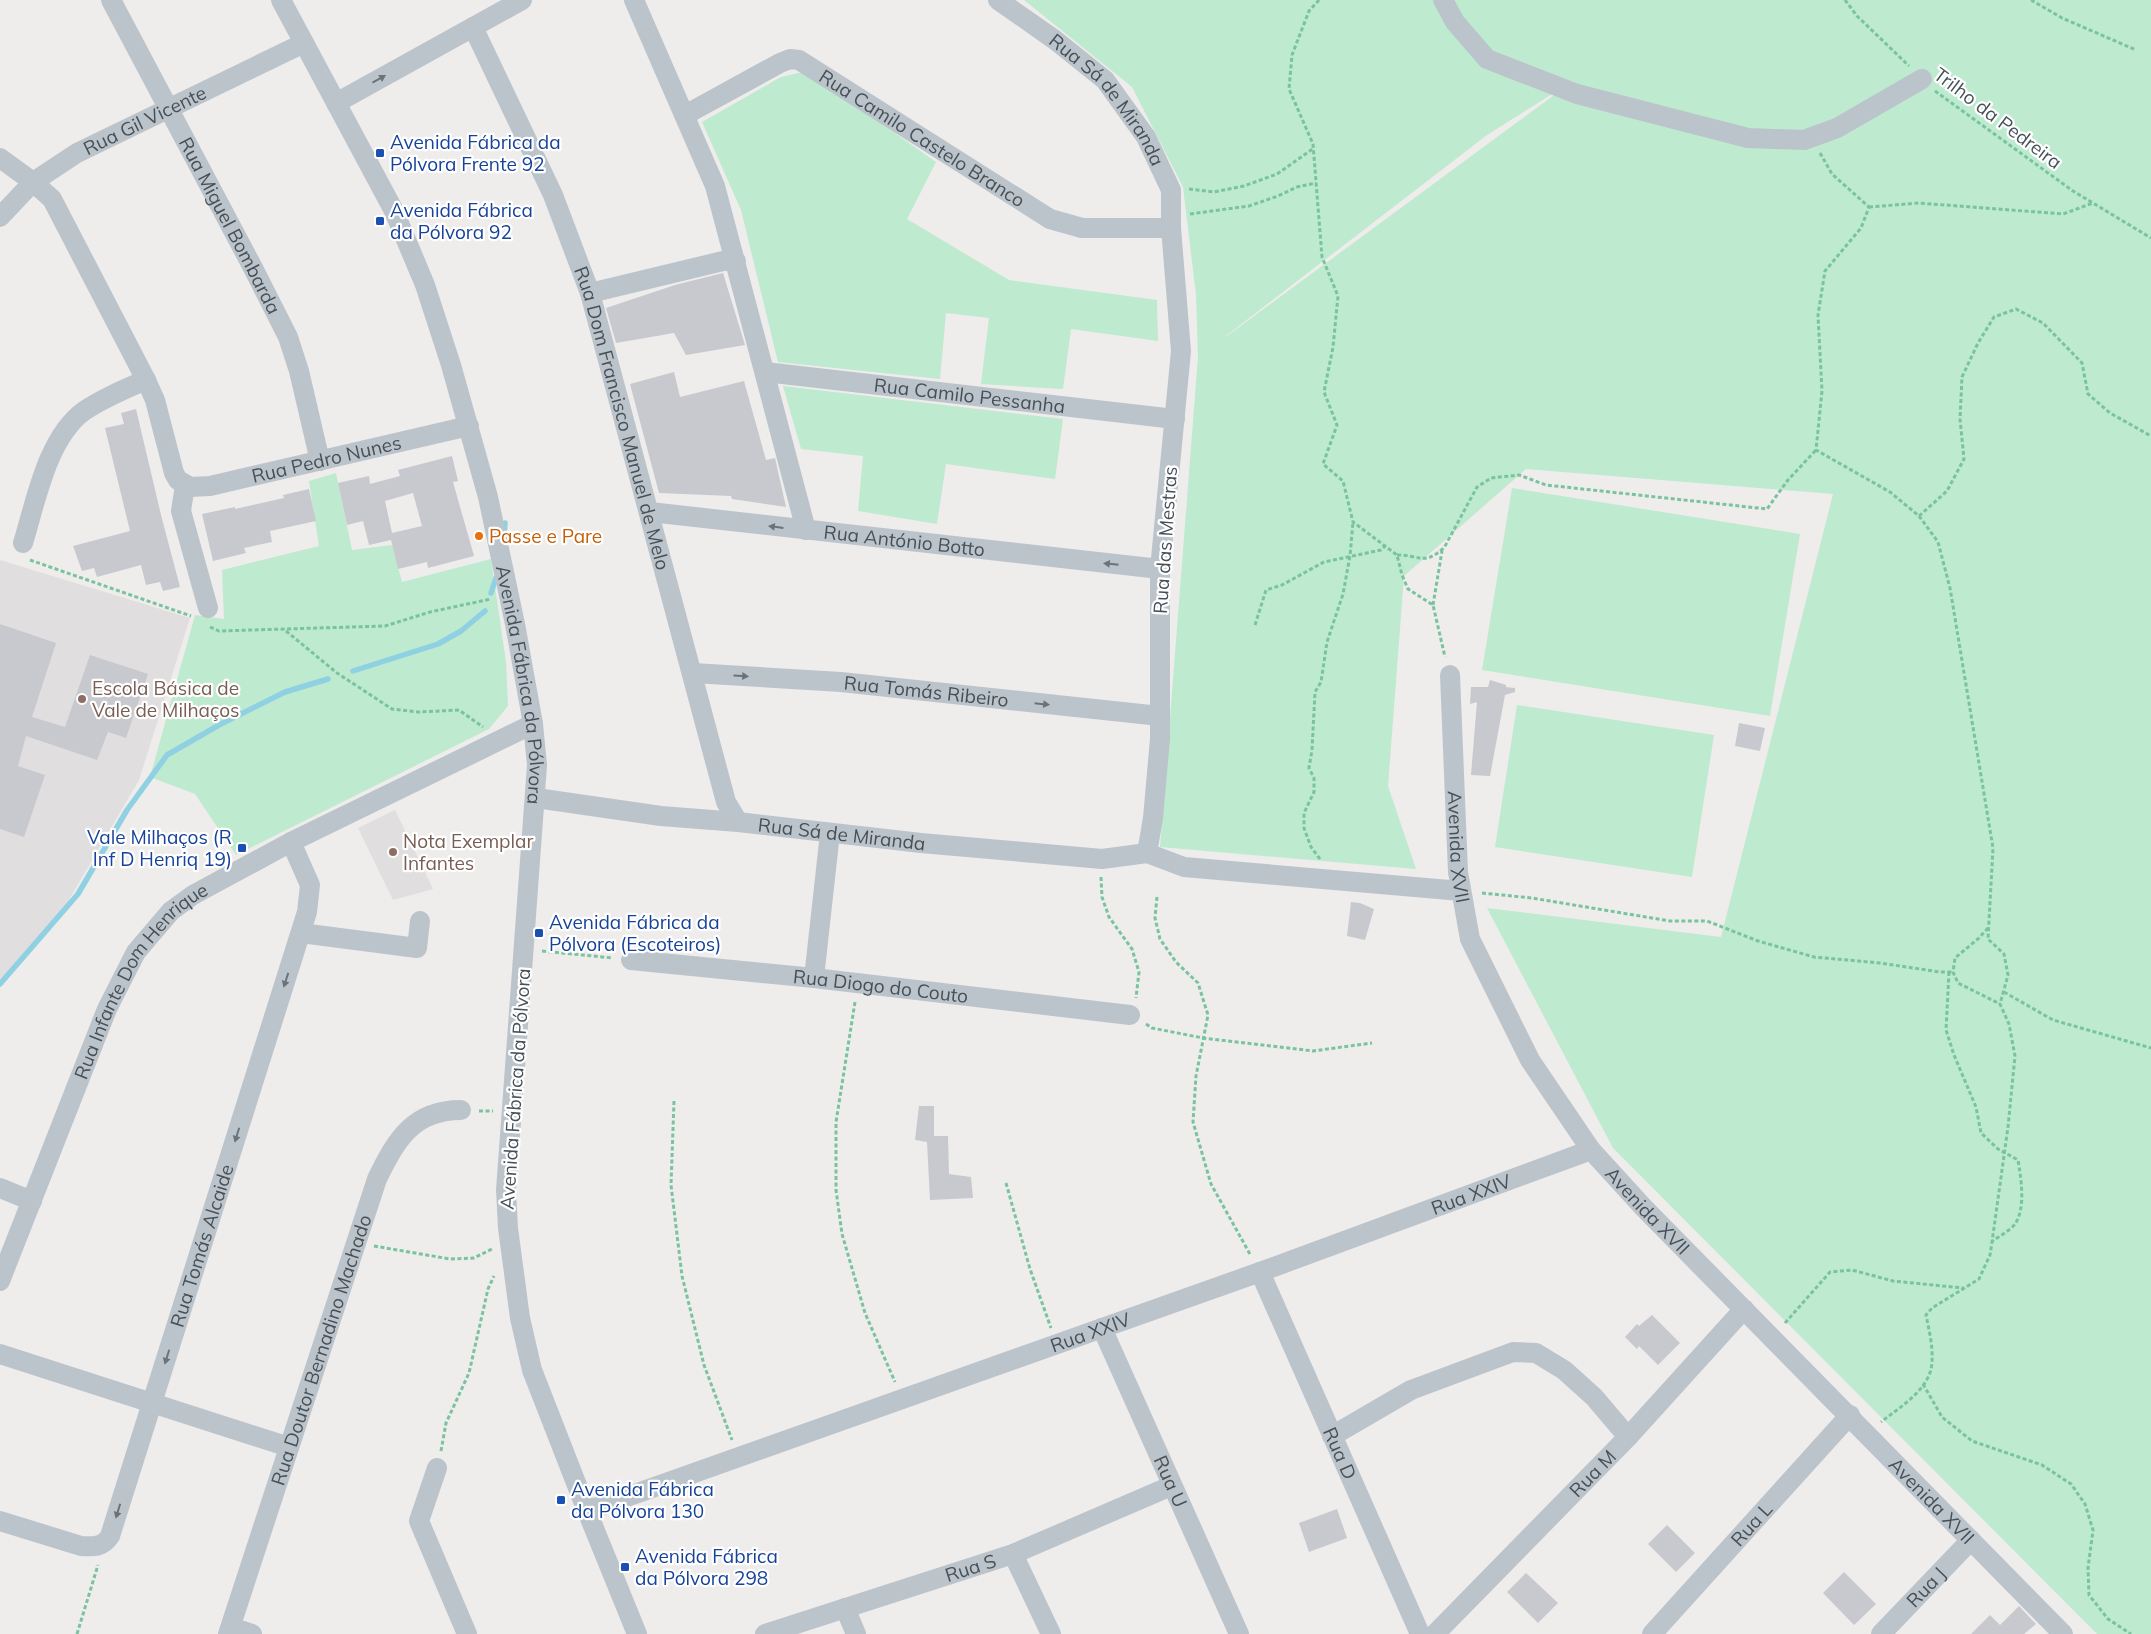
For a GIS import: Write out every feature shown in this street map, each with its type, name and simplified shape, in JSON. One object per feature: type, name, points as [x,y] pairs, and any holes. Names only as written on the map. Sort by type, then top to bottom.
[{"type":"street","name":"Rua Miguel Bombarda","points":[[111,0],[288,337],[299,371],[320,461]]},
{"type":"street","name":"Avenida Fábrica da Pólvora","points":[[280,0],[394,211],[425,285],[488,497],[509,595],[533,724],[538,765],[506,1190],[509,1240],[520,1318],[532,1370],[637,1634]]},
{"type":"street","points":[[336,103],[522,0]]},
{"type":"street","points":[[634,0],[715,186],[806,530]]},
{"type":"street","name":"Rua Sá de Miranda","points":[[998,0],[1055,40],[1105,80],[1146,136],[1170,190],[1170,222]]},
{"type":"street","points":[[1443,0],[1455,22],[1487,59],[1569,91],[1748,138],[1804,140],[1837,128],[1922,79]]},
{"type":"street","name":"Rua Dom Francisco Manuel de Melo","points":[[473,27],[554,195],[590,293],[726,802],[738,822]]},
{"type":"street","name":"Rua Gil Vicente","points":[[0,216],[33,182],[77,153],[304,43]]},
{"type":"street","name":"Rua Camilo Castelo Branco","points":[[685,115],[780,63],[790,59],[799,60],[1050,219],[1082,228],[1170,222]]},
{"type":"street","points":[[0,158],[33,182],[52,199],[155,400],[174,472],[184,485],[181,511],[204,617]]},
{"type":"street","name":"Rua das Mestras","points":[[1147,853],[1153,818],[1160,739],[1160,569],[1181,351],[1170,222]]},
{"type":"street","points":[[590,293],[723,262],[736,261]]},
{"type":"street","name":"Rua Camilo Pessanha","points":[[765,372],[1175,419]]},
{"type":"street","points":[[24,551],[48,463],[66,428],[82,412],[106,398],[146,380]]},
{"type":"street","name":"Rua Pedro Nunes","points":[[184,485],[200,488],[210,486],[468,426]]},
{"type":"street","name":"Rua António Botto","points":[[650,512],[1160,569]]},
{"type":"street","name":"Rua Tomás Ribeiro","points":[[692,674],[841,682],[1160,716]]},
{"type":"street","name":"Avenida XVII","points":[[1450,675],[1460,882],[1470,939],[1530,1060],[1591,1150],[1644,1208],[1850,1415],[2063,1634]]},
{"type":"street","name":"Rua Infante Dom Henrique","points":[[0,1280],[107,1009],[136,952],[171,911],[193,895],[291,842],[533,724]]},
{"type":"street","name":"Rua Sá de Miranda","points":[[536,798],[661,816],[738,822],[830,833],[1102,859],[1147,853]]},
{"type":"street","points":[[814,978],[830,833]]},
{"type":"street","name":"Rua Tomás Alcaide","points":[[105,1543],[114,1523],[309,905],[310,885],[291,842]]},
{"type":"street","points":[[1147,853],[1184,867],[1334,879],[1460,882]]},
{"type":"street","points":[[300,933],[417,948],[420,921]]},
{"type":"street","name":"Rua Diogo do Couto","points":[[631,960],[814,978],[1130,1015]]},
{"type":"street","name":"Rua Doutor Bernadino Machado","points":[[229,1630],[377,1179],[390,1152],[403,1134],[417,1121],[432,1113],[446,1110],[461,1110]]},
{"type":"street","name":"Rua XXIV","points":[[587,1511],[1260,1272],[1591,1150]]},
{"type":"street","points":[[0,1188],[32,1201]]},
{"type":"street","name":"Rua D","points":[[1260,1272],[1420,1634]]},
{"type":"street","name":"Rua M","points":[[1435,1634],[1628,1437],[1744,1309]]},
{"type":"street","name":"Rua U","points":[[1102,1328],[1239,1634]]},
{"type":"street","points":[[1332,1436],[1411,1390],[1513,1352],[1536,1353],[1564,1370],[1594,1397],[1628,1437]]},
{"type":"street","points":[[0,1354],[289,1447]]},
{"type":"street","name":"Rua L","points":[[1652,1634],[1850,1415]]},
{"type":"street","points":[[437,1468],[420,1521],[467,1634]]},
{"type":"street","name":"Rua S","points":[[765,1634],[1013,1554],[1172,1486]]},
{"type":"street","points":[[0,1521],[82,1546],[96,1547],[105,1543]]},
{"type":"street","name":"Rua J","points":[[1881,1634],[1971,1540]]},
{"type":"street","points":[[1013,1554],[1051,1634]]},
{"type":"street","points":[[845,1608],[856,1634]]},
{"type":"street","points":[[229,1630],[252,1634]]},
{"type":"path","points":[[1319,0],[1309,11],[1292,55],[1289,89],[1314,148],[1322,257],[1338,296],[1333,348],[1324,392],[1338,425],[1323,464],[1344,480],[1353,522],[1350,556],[1346,569],[1343,594],[1328,642],[1323,675],[1315,692],[1312,750],[1308,768],[1314,778],[1314,792],[1304,813],[1304,828],[1311,847],[1334,879]]},
{"type":"path","name":"Trilho da Pedreira","points":[[1845,0],[1857,16],[1935,92],[2073,191],[2151,238]]},
{"type":"path","points":[[2031,0],[2062,18],[2136,50]]},
{"type":"path","points":[[1816,135],[1818,151],[1832,174],[1869,207],[1920,202],[2063,214],[2093,203]]},
{"type":"path","points":[[1170,190],[1190,189],[1214,192],[1244,186],[1277,174],[1314,148]]},
{"type":"path","points":[[1170,222],[1249,206],[1297,187],[1316,183]]},
{"type":"path","points":[[1450,675],[1433,605],[1442,550],[1477,487],[1491,478],[1519,475],[1546,485],[1767,509],[1788,480],[1816,450],[1822,391],[1818,315],[1825,271],[1861,228],[1869,207]]},
{"type":"path","points":[[1919,516],[1947,491],[1964,459],[1960,419],[1962,377],[1978,343],[1994,317],[2016,309],[2043,323],[2082,363],[2088,394],[2110,413],[2151,436]]},
{"type":"path","points":[[1816,450],[1890,492],[1919,516],[1938,542],[1954,608],[1993,848],[1988,940],[2004,954],[2008,975],[2000,1004]]},
{"type":"path","points":[[1353,522],[1397,555],[1427,559],[1442,550]]},
{"type":"path","points":[[1255,624],[1266,590],[1282,585],[1324,562],[1380,550],[1385,546]]},
{"type":"path","points":[[24,551],[204,617],[219,632],[385,626],[430,612],[509,595]]},
{"type":"path","points":[[1397,555],[1408,589],[1433,605]]},
{"type":"path","points":[[285,630],[337,673],[392,709],[418,712],[459,710],[500,739]]},
{"type":"path","points":[[1102,859],[1102,896],[1109,917],[1132,949],[1139,972],[1138,994],[1130,1015],[1152,1028],[1203,1038],[1313,1051],[1372,1043]]},
{"type":"path","points":[[1460,882],[1532,898],[1670,921],[1707,921],[1758,941],[1814,957],[1951,972]]},
{"type":"path","points":[[1157,897],[1155,918],[1160,939],[1176,962],[1198,983],[1208,1015],[1196,1076],[1193,1122],[1210,1184],[1260,1272]]},
{"type":"path","points":[[1988,928],[1955,958],[1951,972],[1946,1030],[1954,1055],[1976,1107],[1981,1133],[2005,1153],[2018,1160],[2023,1187],[2021,1205],[2015,1224],[1992,1242]]},
{"type":"path","points":[[524,949],[631,960]]},
{"type":"path","points":[[1866,1432],[1916,1395],[1931,1370],[1932,1361],[1926,1315],[1932,1308],[1979,1279],[1990,1255],[2005,1153],[2015,1056],[2009,1024],[2000,1004],[1958,983],[1951,972]]},
{"type":"path","points":[[858,983],[836,1122],[836,1190],[842,1234],[865,1314],[903,1398]]},
{"type":"path","points":[[2004,992],[2053,1020],[2151,1048]]},
{"type":"path","points":[[674,1101],[671,1185],[682,1276],[704,1365],[739,1457]]},
{"type":"path","points":[[461,1110],[511,1112]]},
{"type":"path","points":[[1006,1183],[1030,1269],[1057,1344]]},
{"type":"path","points":[[356,1242],[450,1259],[474,1258],[509,1240]]},
{"type":"path","points":[[1773,1337],[1830,1272],[1852,1270],[1893,1281],[1965,1288]]},
{"type":"path","points":[[437,1468],[446,1423],[469,1373],[488,1289],[495,1272]]},
{"type":"path","points":[[1923,1384],[1942,1417],[1972,1441],[2042,1464],[2070,1484],[2085,1504],[2093,1530],[2088,1568],[2089,1596],[2108,1619],[2131,1634]]},
{"type":"path","points":[[77,1634],[105,1543]]},
{"type":"shaded area","name":"Escola Básica de Vale de Milhaços","points":[[0,560],[190,618],[139,780],[56,922],[0,981]]},
{"type":"shaded area","name":"Nota Exemplar Infantes","points":[[395,810],[433,889],[393,900],[358,828]]},
{"type":"green space","points":[[1024,0],[2151,0],[2151,1634],[2097,1634],[1613,1148],[1487,908],[1721,937],[1833,494],[1526,469],[1404,576],[1388,786],[1416,869],[1160,847],[1198,357],[1196,295],[1183,187],[1132,87]],"holes":[[[1576,79],[1227,336],[1487,135]]]},
{"type":"green space","points":[[807,71],[936,162],[907,219],[1009,280],[1157,300],[1158,341],[1071,329],[1063,389],[981,384],[989,318],[946,313],[940,379],[778,362],[741,210],[702,122],[781,77]]},
{"type":"green space","points":[[783,386],[1063,419],[1055,479],[946,464],[937,524],[858,511],[863,456],[801,449]]},
{"type":"green space","points":[[336,473],[352,550],[392,545],[402,582],[491,559],[506,662],[508,706],[489,729],[236,855],[195,794],[150,777],[195,615],[224,619],[222,570],[319,546],[309,481]]},
{"type":"green space","points":[[1512,488],[1800,534],[1770,716],[1482,670]]},
{"type":"green space","points":[[1517,705],[1714,735],[1692,877],[1495,847]]},
{"type":"building","points":[[723,273],[745,345],[686,355],[674,333],[616,343],[606,308],[675,285]]},
{"type":"building","points":[[674,372],[680,397],[744,381],[766,460],[775,458],[786,507],[732,499],[731,496],[659,493],[630,384]]},
{"type":"building","points":[[136,409],[180,587],[163,591],[160,582],[146,585],[141,565],[97,577],[94,568],[82,571],[73,546],[130,531],[105,428],[124,424],[121,413]]},
{"type":"building","points":[[452,456],[458,481],[453,482],[474,556],[428,568],[427,562],[398,569],[391,540],[369,545],[363,521],[347,525],[338,483],[369,476],[370,484],[400,476],[398,470]],"holes":[[[413,493],[422,526],[392,533],[385,501]]]},
{"type":"building","points":[[309,489],[316,521],[270,531],[272,542],[244,548],[246,553],[213,561],[202,514],[284,498],[283,495]]},
{"type":"building","points":[[0,624],[56,643],[32,717],[65,727],[90,655],[148,674],[126,738],[108,732],[97,760],[26,736],[18,766],[45,775],[24,837],[0,829]]},
{"type":"building","points":[[1490,680],[1506,685],[1506,687],[1515,688],[1515,692],[1505,695],[1490,776],[1471,775],[1477,702],[1470,704],[1471,687],[1488,687]]},
{"type":"building","points":[[1739,723],[1765,728],[1760,751],[1735,746]]},
{"type":"building","points":[[1351,902],[1360,903],[1374,909],[1365,940],[1347,936]]},
{"type":"building","points":[[919,1106],[934,1106],[934,1136],[948,1136],[949,1174],[971,1177],[973,1198],[930,1200],[927,1142],[915,1140]]},
{"type":"building","points":[[1652,1315],[1680,1343],[1658,1365],[1639,1346],[1637,1349],[1625,1337],[1637,1324],[1639,1326]]},
{"type":"building","points":[[1337,1509],[1347,1538],[1309,1552],[1299,1523]]},
{"type":"building","points":[[1667,1525],[1695,1553],[1676,1572],[1648,1544]]},
{"type":"building","points":[[1844,1572],[1876,1604],[1854,1625],[1823,1593]]},
{"type":"building","points":[[1526,1573],[1558,1603],[1538,1623],[1507,1592]]},
{"type":"building","points":[[2019,1606],[2036,1624],[2024,1634],[1971,1634],[1990,1615],[2000,1625]]},
{"type":"waterway","points":[[504,535],[505,523]]},
{"type":"waterway","points":[[491,593],[496,578]]},
{"type":"waterway","points":[[353,671],[438,644],[461,631],[485,611]]},
{"type":"waterway","points":[[0,984],[78,894],[127,810],[167,755],[219,725],[285,692],[328,679]]},
{"type":"place","name":"Avenida Fábrica da Pólvora Frente 92","points":[[380,153]]},
{"type":"place","name":"Avenida Fábrica da Pólvora 92","points":[[380,221]]},
{"type":"place","name":"Passe e Pare","points":[[479,536]]},
{"type":"place","name":"Escola Básica de Vale de Milhaços","points":[[82,699]]},
{"type":"place","name":"Vale Milhaços (R Inf D Henriq 19)","points":[[242,848]]},
{"type":"place","name":"Nota Exemplar Infantes","points":[[393,852]]},
{"type":"place","name":"Avenida Fábrica da Pólvora (Escoteiros)","points":[[539,933]]},
{"type":"place","name":"Avenida Fábrica da Pólvora 130","points":[[561,1500]]},
{"type":"place","name":"Avenida Fábrica da Pólvora 298","points":[[625,1567]]}]
